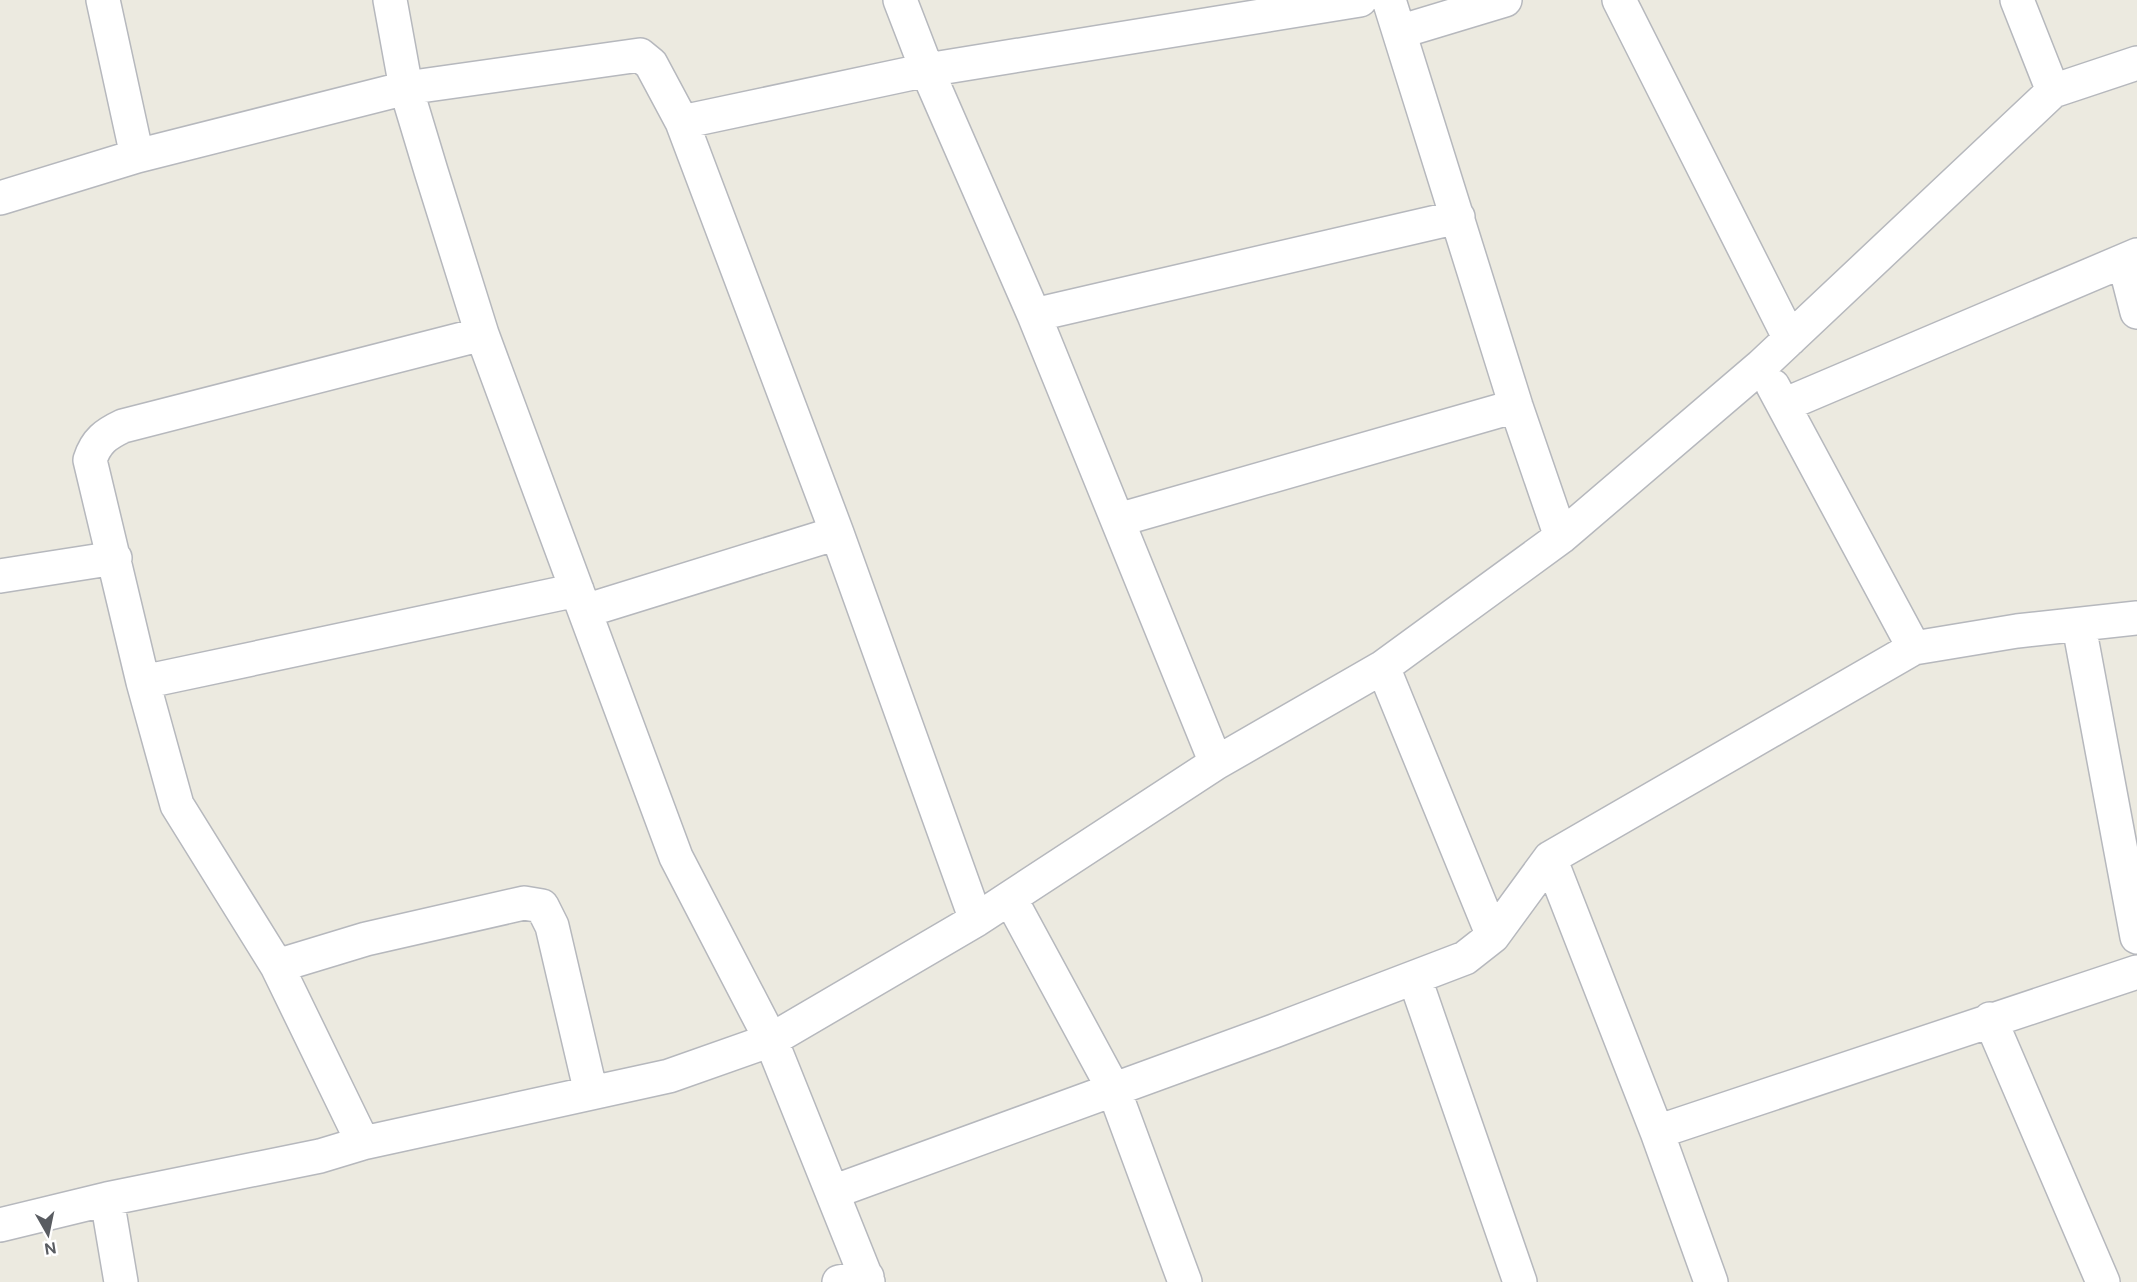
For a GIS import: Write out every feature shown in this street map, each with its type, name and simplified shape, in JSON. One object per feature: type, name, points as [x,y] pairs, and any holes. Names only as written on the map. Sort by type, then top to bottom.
[{"type":"street","points":[[102,0],[137,156]]},
{"type":"street","points":[[390,0],[406,88],[482,334],[676,858],[771,1040],[833,1191],[858,1280]]},
{"type":"street","points":[[900,0],[927,70],[1034,315],[1216,764]]},
{"type":"street","points":[[682,122],[927,70],[1360,0]]},
{"type":"street","points":[[1389,0],[1516,406],[1561,537]]},
{"type":"street","points":[[1399,32],[1505,0]]},
{"type":"street","points":[[1619,0],[1790,339]]},
{"type":"street","points":[[2017,0],[2053,91]]},
{"type":"street","points":[[0,198],[137,156],[406,88],[640,54],[651,64],[682,122],[837,533],[976,920]]},
{"type":"street","points":[[0,1226],[107,1199],[320,1156],[363,1143],[669,1076],[771,1040],[976,920],[1216,764],[1383,667],[1561,537],[1761,366],[2053,91],[2137,63]]},
{"type":"street","points":[[1034,315],[1458,217]]},
{"type":"street","points":[[1784,405],[2130,258],[2137,312]]},
{"type":"street","points":[[363,1143],[277,966],[177,805],[143,682],[90,460],[94,447],[105,434],[123,426],[482,334]]},
{"type":"street","points":[[1761,366],[1914,648]]},
{"type":"street","points":[[1118,520],[1516,406]]},
{"type":"street","points":[[143,682],[581,601],[837,533]]},
{"type":"street","points":[[0,576],[115,558]]},
{"type":"street","points":[[833,1191],[1114,1090],[1465,958],[1493,936],[1550,858],[1914,648],[2017,631],[2137,618]]},
{"type":"street","points":[[2079,626],[2137,937]]},
{"type":"street","points":[[1383,667],[1493,936]]},
{"type":"street","points":[[1550,858],[1658,1132],[1711,1282]]},
{"type":"street","points":[[1010,898],[1114,1090],[1185,1282]]},
{"type":"street","points":[[277,966],[366,939],[524,903],[542,906],[552,926],[591,1093]]},
{"type":"street","points":[[1658,1132],[1990,1018],[2137,972]]},
{"type":"street","points":[[1414,979],[1520,1282]]},
{"type":"street","points":[[1990,1018],[2103,1282]]},
{"type":"street","points":[[107,1199],[121,1282]]}]
